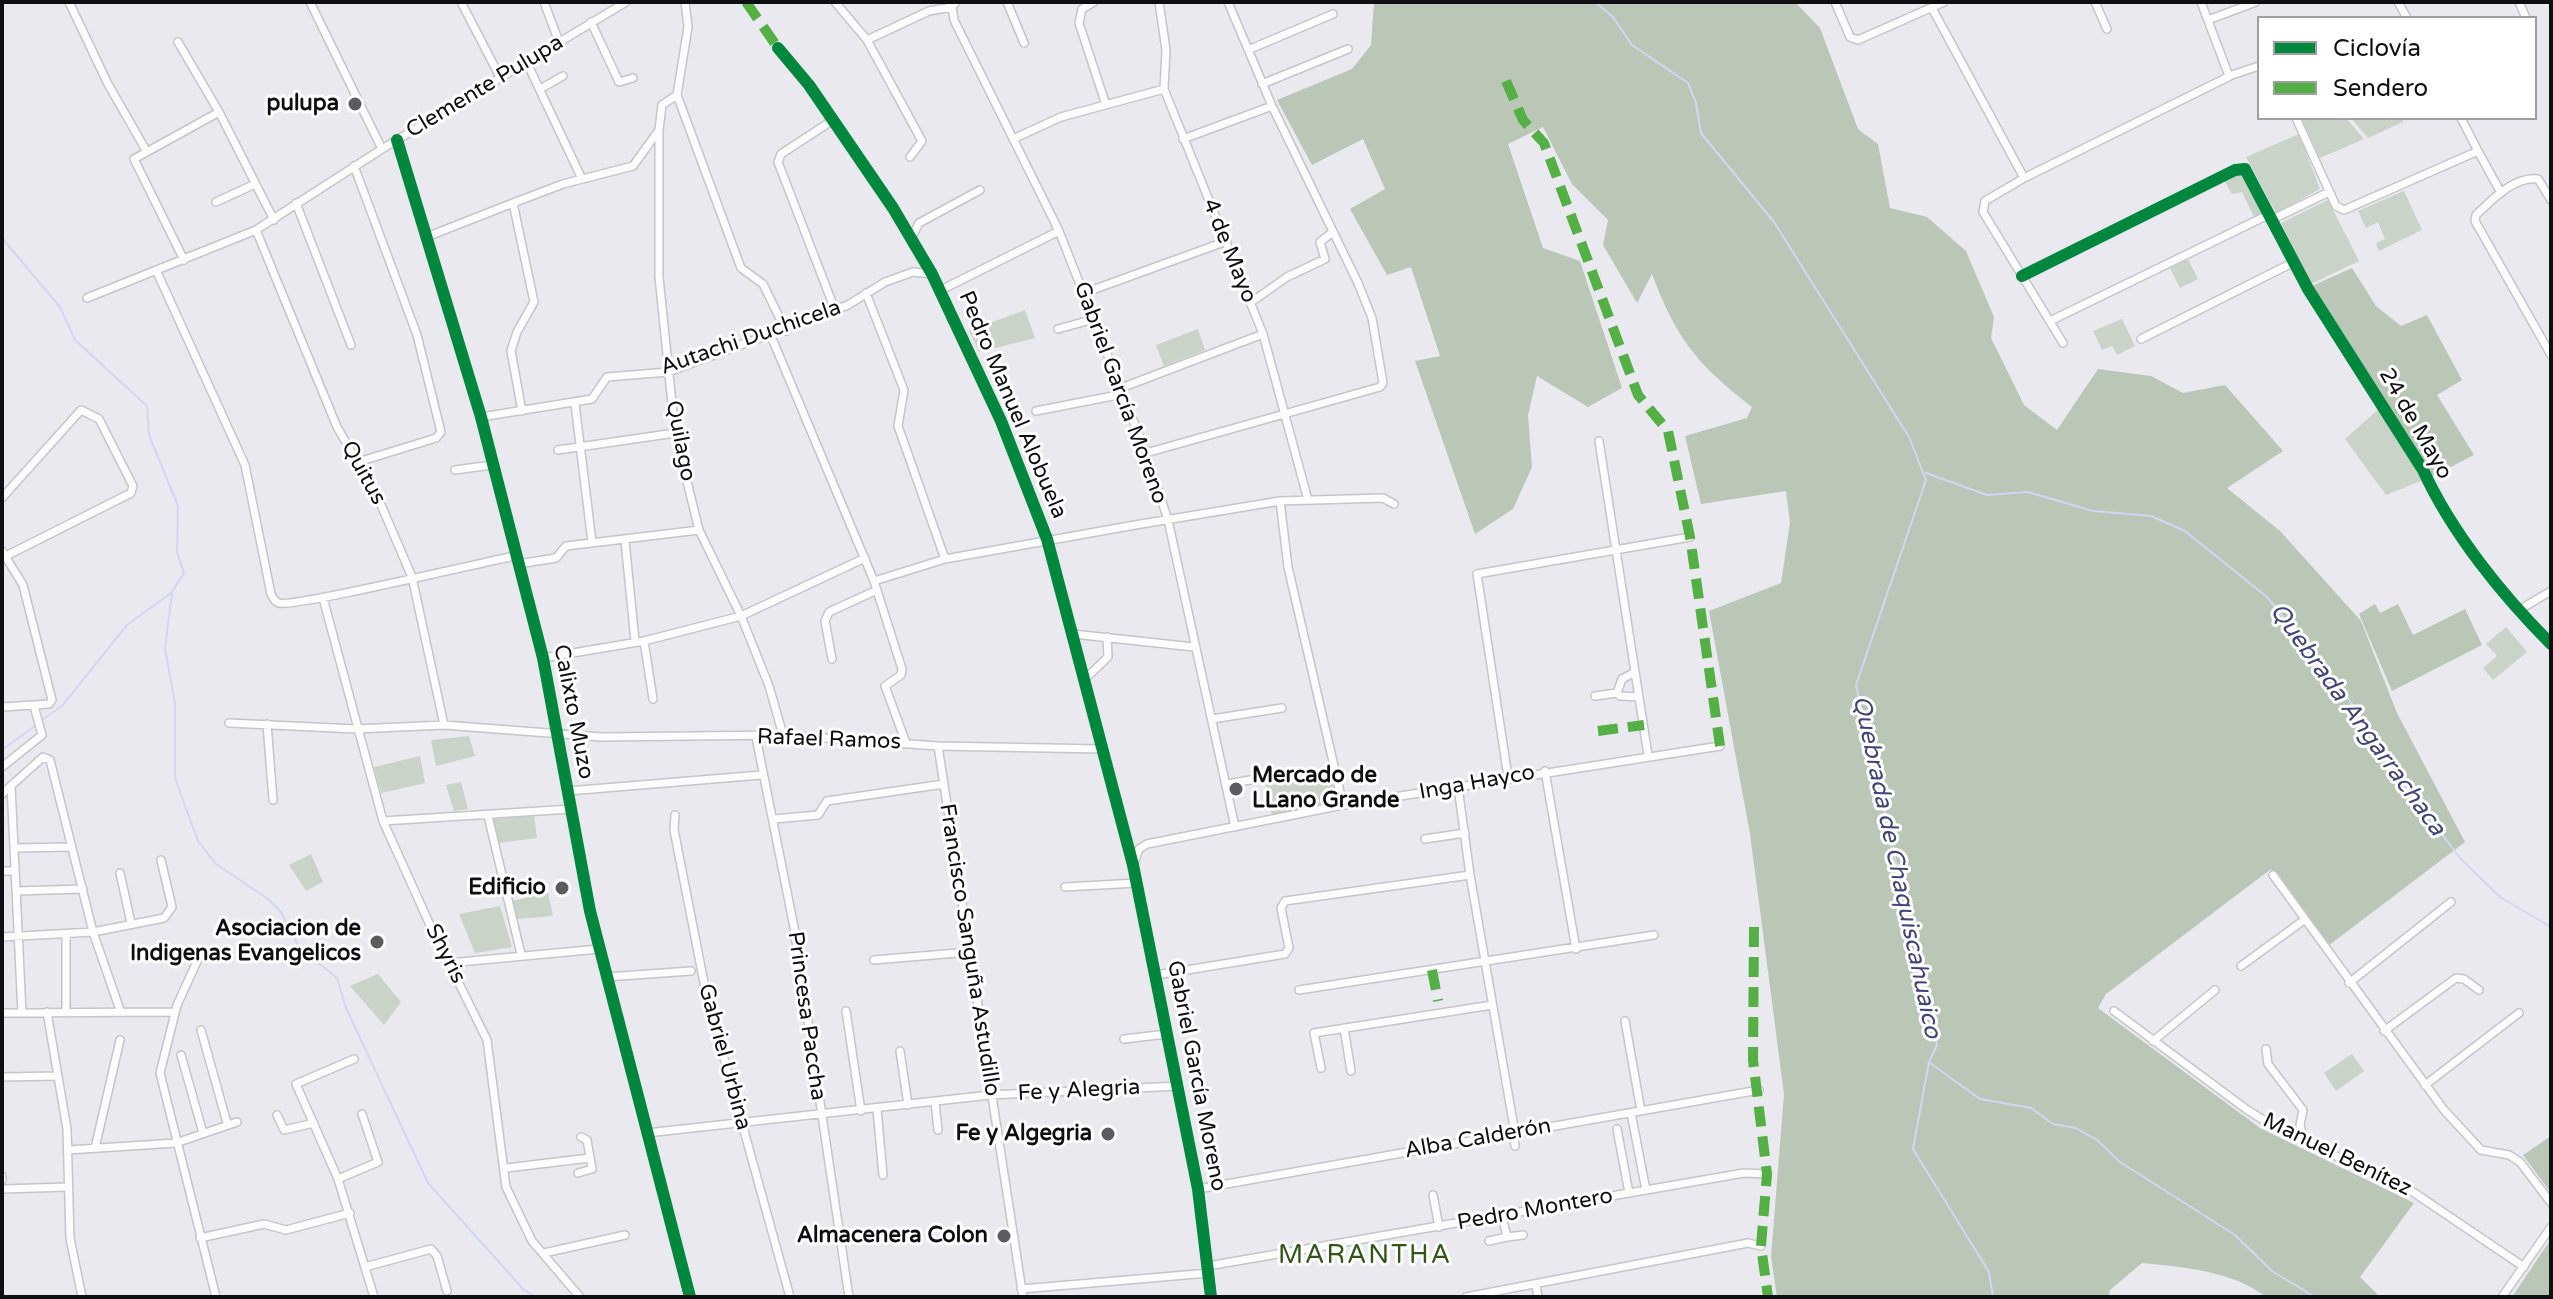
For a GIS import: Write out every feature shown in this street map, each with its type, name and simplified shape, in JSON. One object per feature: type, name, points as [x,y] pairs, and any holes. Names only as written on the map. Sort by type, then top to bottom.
[{"type":"street","points":[[69,2],[108,84],[147,152]]},
{"type":"street","points":[[310,2],[382,149]]},
{"type":"street","points":[[461,2],[501,79]]},
{"type":"street","points":[[544,2],[559,42]]},
{"type":"street","name":"Clemente Pulupa","points":[[87,298],[256,230],[354,166],[626,2]]},
{"type":"street","points":[[685,2],[688,27],[677,95],[741,268],[763,284],[786,331]]},
{"type":"street","points":[[835,2],[867,40],[922,141],[910,157]]},
{"type":"street","points":[[924,2],[929,11]]},
{"type":"street","points":[[1007,2],[1024,43]]},
{"type":"street","points":[[1094,2],[1082,9],[1079,23],[1106,105]]},
{"type":"street","name":"4 de Mayo","points":[[1159,2],[1166,50],[1164,89],[1263,334],[1308,500]]},
{"type":"street","points":[[1146,453],[1380,387],[1383,383],[1372,318],[1272,106],[1228,2]]},
{"type":"street","points":[[1835,2],[1850,37],[1858,40],[1944,2]]},
{"type":"street","points":[[2095,2],[2107,29]]},
{"type":"street","points":[[2201,2],[2230,76]]},
{"type":"street","points":[[2208,20],[2256,2]]},
{"type":"street","points":[[867,40],[929,11],[954,5]]},
{"type":"street","name":"Gabriel García Moreno","points":[[954,5],[954,20],[1059,231],[1146,453],[1168,520],[1235,827]]},
{"type":"street","points":[[1932,8],[2024,178]]},
{"type":"street","points":[[1248,50],[1333,14]]},
{"type":"street","points":[[591,22],[619,82],[633,78]]},
{"type":"street","points":[[178,42],[219,112],[274,220]]},
{"type":"street","name":"Pedro Manuel Alobuela","points":[[778,48],[833,120],[912,239],[941,290],[1001,421],[1047,539],[1133,865]]},
{"type":"street","points":[[1262,84],[1348,49]]},
{"type":"street","points":[[527,63],[582,179]]},
{"type":"street","points":[[2063,343],[1983,207],[1985,201],[2024,178],[2230,76],[2257,67]]},
{"type":"street","points":[[540,89],[563,76]]},
{"type":"street","points":[[1013,139],[1061,117],[1164,89]]},
{"type":"street","points":[[429,236],[582,179],[633,166],[659,130],[662,105],[677,95]]},
{"type":"street","points":[[1183,139],[1272,106]]},
{"type":"street","points":[[184,260],[134,159],[219,112]]},
{"type":"street","points":[[833,120],[781,154],[778,162],[835,310]]},
{"type":"street","points":[[2297,120],[2339,209],[2351,209],[2478,151]]},
{"type":"street","points":[[2462,120],[2501,193]]},
{"type":"street","name":"Quilago","points":[[659,130],[659,277],[675,433],[699,530],[741,616],[769,686],[783,735]]},
{"type":"street","name":"Calixto Muzo","points":[[397,140],[429,236],[481,417],[543,658],[599,949],[690,1297]]},
{"type":"street","points":[[354,166],[417,335],[441,432],[436,438],[358,462]]},
{"type":"street","name":"24 de Mayo","points":[[2022,276],[2235,170],[2245,169],[2294,262],[2423,470],[2435,496],[2519,610],[2551,644]]},
{"type":"street","points":[[2551,200],[2538,179],[2533,178],[2501,193],[2476,215],[2475,221],[2551,355]]},
{"type":"street","points":[[216,202],[255,184]]},
{"type":"street","points":[[912,239],[919,223],[980,190]]},
{"type":"street","points":[[2050,321],[2270,214],[2329,192]]},
{"type":"street","points":[[296,203],[351,345]]},
{"type":"street","points":[[513,203],[534,302],[517,332],[511,351],[522,411]]},
{"type":"street","name":"Quitus","points":[[256,230],[325,399],[378,498],[412,577],[444,725]]},
{"type":"street","points":[[941,290],[1059,231]]},
{"type":"street","points":[[1250,303],[1287,277],[1325,259],[1320,244],[1333,232]]},
{"type":"street","points":[[1084,293],[1227,241]]},
{"type":"street","points":[[2141,339],[2294,262]]},
{"type":"street","points":[[156,270],[245,465],[275,601],[283,604],[323,598],[412,577],[516,560],[556,558],[566,546],[699,530]]},
{"type":"street","name":"Autachi Duchicela","points":[[575,404],[594,398],[607,377],[668,372],[786,331],[835,310],[885,282],[913,272],[932,274]]},
{"type":"street","points":[[866,293],[904,390],[898,426],[945,559]]},
{"type":"street","points":[[1058,329],[1094,319]]},
{"type":"street","points":[[1036,411],[1122,391],[1263,334]]},
{"type":"street","points":[[771,336],[877,590],[902,669],[901,675],[886,683],[885,689],[906,743]]},
{"type":"street","points":[[481,417],[575,404],[592,542]]},
{"type":"street","points":[[2,498],[81,410],[99,419],[133,486],[131,493],[3,555],[23,585],[51,702],[2,707]]},
{"type":"street","points":[[558,450],[675,433]]},
{"type":"street","points":[[1599,441],[1648,755]]},
{"type":"street","points":[[455,470],[492,465]]},
{"type":"street","points":[[874,581],[945,559],[1280,501],[1383,498],[1394,504]]},
{"type":"street","points":[[1280,501],[1288,567],[1343,805]]},
{"type":"street","points":[[1508,777],[1477,574],[1690,537]]},
{"type":"street","points":[[625,541],[639,641],[653,699]]},
{"type":"street","points":[[543,658],[639,641],[741,616],[865,558]]},
{"type":"street","points":[[832,659],[825,618],[829,612],[877,590]]},
{"type":"street","points":[[2519,610],[2551,591]]},
{"type":"street","name":"Shyris","points":[[323,598],[383,821],[487,1040],[506,1168],[506,1187],[514,1209],[532,1241],[580,1297]]},
{"type":"street","points":[[1073,634],[1194,647]]},
{"type":"street","points":[[1085,679],[1108,657],[1107,637]]},
{"type":"street","points":[[1617,693],[1622,679],[1635,672]]},
{"type":"street","points":[[1595,696],[1617,693],[1620,696],[1639,697]]},
{"type":"street","points":[[2,767],[42,735],[34,706]]},
{"type":"street","points":[[1212,719],[1282,708]]},
{"type":"street","name":"Rafael Ramos","points":[[229,723],[356,729],[444,725],[601,737],[783,735],[938,746],[1101,749]]},
{"type":"street","points":[[267,724],[273,800]]},
{"type":"street","name":"Princesa Paccha","points":[[756,737],[761,775],[774,819],[794,927],[849,1297]]},
{"type":"street","name":"Francisco Sanguña Astudillo","points":[[938,746],[1022,1293]]},
{"type":"street","name":"Inga Hayco","points":[[1235,827],[1508,777],[1720,746]]},
{"type":"street","points":[[2,794],[47,757],[93,932],[120,1010]]},
{"type":"street","points":[[1545,771],[1576,949]]},
{"type":"street","points":[[1227,784],[1290,773]]},
{"type":"street","points":[[568,791],[761,775]]},
{"type":"street","points":[[774,819],[818,815],[827,801],[944,784]]},
{"type":"street","points":[[11,786],[22,1013]]},
{"type":"street","points":[[1458,787],[1515,1146]]},
{"type":"street","points":[[383,821],[571,809]]},
{"type":"street","name":"Gabriel Urbina","points":[[675,815],[674,830],[706,993],[790,1297]]},
{"type":"street","points":[[488,816],[521,954]]},
{"type":"street","points":[[1133,865],[1142,846],[1235,827]]},
{"type":"street","points":[[1425,839],[1465,833]]},
{"type":"street","points":[[16,848],[71,847]]},
{"type":"street","points":[[2,937],[93,932],[164,918],[171,912],[171,899],[161,860]]},
{"type":"street","name":"Gabriel García Moreno","points":[[1133,865],[1198,1189],[1211,1297]]},
{"type":"street","points":[[2,871],[15,871]]},
{"type":"street","points":[[120,873],[131,923]]},
{"type":"street","points":[[1156,975],[1285,954],[1289,948],[1281,908],[1285,901],[1470,875]]},
{"type":"street","points":[[2273,875],[2425,1085],[2481,1150],[2509,1155],[2520,1162],[2551,1203]]},
{"type":"street","points":[[1065,887],[1136,883]]},
{"type":"street","points":[[17,891],[83,889]]},
{"type":"street","points":[[2349,983],[2451,902]]},
{"type":"street","points":[[2241,966],[2304,920]]},
{"type":"street","points":[[66,935],[66,1012]]},
{"type":"street","points":[[1299,990],[1654,935]]},
{"type":"street","points":[[449,963],[599,949]]},
{"type":"street","points":[[874,960],[969,952]]},
{"type":"street","points":[[200,955],[174,1012],[160,1073],[216,1297]]},
{"type":"street","points":[[606,977],[691,971]]},
{"type":"street","points":[[2384,1031],[2456,978],[2464,979],[2479,990]]},
{"type":"street","points":[[2153,1041],[2215,990]]},
{"type":"street","points":[[1321,1068],[1314,1033],[1492,1005]]},
{"type":"street","points":[[846,1011],[861,1111]]},
{"type":"street","name":"Manuel Benítez","points":[[2114,1011],[2246,1109],[2413,1192],[2524,1267]]},
{"type":"street","points":[[47,1012],[68,1150],[70,1238],[82,1297]]},
{"type":"street","points":[[2,1013],[174,1012]]},
{"type":"street","points":[[2425,1085],[2519,1013]]},
{"type":"street","points":[[1625,1021],[1641,1111]]},
{"type":"street","points":[[1344,1028],[1351,1071]]},
{"type":"street","points":[[201,1030],[227,1123]]},
{"type":"street","points":[[1124,1039],[1167,1034]]},
{"type":"street","points":[[95,1148],[120,1040]]},
{"type":"street","points":[[2266,1049],[2268,1064],[2303,1110],[2300,1125],[2303,1139]]},
{"type":"street","points":[[900,1051],[908,1105]]},
{"type":"street","points":[[181,1055],[203,1133]]},
{"type":"street","points":[[354,1059],[296,1082],[338,1179],[374,1297]]},
{"type":"street","points":[[2,1077],[58,1076]]},
{"type":"street","name":"Fe y Alegria","points":[[647,1133],[990,1095],[1178,1086]]},
{"type":"street","name":"Alba Calderón","points":[[1198,1189],[1759,1090]]},
{"type":"street","points":[[935,1102],[938,1130]]},
{"type":"street","points":[[877,1109],[883,1175]]},
{"type":"street","points":[[1631,1113],[1646,1190]]},
{"type":"street","points":[[338,1179],[378,1162],[362,1114]]},
{"type":"street","points":[[277,1115],[285,1130],[314,1123]]},
{"type":"street","points":[[68,1150],[176,1143],[237,1122]]},
{"type":"street","points":[[1617,1129],[1629,1193]]},
{"type":"street","points":[[578,1173],[592,1169],[587,1140],[581,1137]]},
{"type":"street","points":[[506,1168],[590,1158]]},
{"type":"street","name":"Pedro Montero","points":[[1022,1293],[1208,1270],[1744,1173],[1767,1174]]},
{"type":"street","points":[[2,1189],[68,1187]]},
{"type":"street","points":[[1433,1195],[1439,1227]]},
{"type":"street","points":[[200,1238],[264,1224],[286,1230],[350,1213]]},
{"type":"street","points":[[1502,1216],[1507,1237]]},
{"type":"street","points":[[2502,1297],[2551,1227]]},
{"type":"street","points":[[544,1253],[625,1235]]},
{"type":"street","points":[[1489,1241],[1523,1235]]},
{"type":"street","points":[[1466,1297],[1748,1243],[1761,1246]]},
{"type":"street","points":[[365,1267],[431,1249],[437,1256],[447,1291]]},
{"type":"street","points":[[1536,1285],[1538,1297]]},
{"type":"shaded area","points":[[2302,120],[2348,120],[2364,139],[2320,158]]},
{"type":"shaded area","points":[[2353,120],[2402,120],[2403,122],[2368,138]]},
{"type":"shaded area","points":[[2299,134],[2320,189],[2276,213],[2246,157]]},
{"type":"shaded area","points":[[2242,172],[2251,181],[2267,212],[2255,219],[2242,192],[2232,194],[2224,180]]},
{"type":"shaded area","points":[[2404,191],[2422,230],[2379,251],[2376,243],[2385,239],[2378,222],[2366,228],[2358,211]]},
{"type":"shaded area","points":[[2328,200],[2359,261],[2311,284],[2281,223]]},
{"type":"shaded area","points":[[2188,259],[2198,279],[2180,288],[2170,268]]},
{"type":"shaded area","points":[[1025,310],[1035,338],[979,352],[969,331]]},
{"type":"shaded area","points":[[2122,319],[2135,346],[2117,355],[2112,346],[2102,350],[2093,331]]},
{"type":"shaded area","points":[[1198,329],[1205,350],[1164,366],[1156,345]]},
{"type":"shaded area","points":[[2381,407],[2423,480],[2386,495],[2345,439]]},
{"type":"shaded area","points":[[2506,627],[2527,652],[2493,680],[2483,668],[2497,656],[2486,644]]},
{"type":"shaded area","points":[[469,736],[475,756],[436,766],[431,740]]},
{"type":"shaded area","points":[[420,756],[425,783],[381,793],[374,767]]},
{"type":"shaded area","points":[[1331,766],[1340,802],[1272,816],[1265,781]]},
{"type":"shaded area","points":[[461,782],[468,809],[454,811],[446,785]]},
{"type":"shaded area","points":[[534,816],[537,838],[498,843],[493,819]]},
{"type":"shaded area","points":[[311,854],[323,882],[306,891],[289,865]]},
{"type":"shaded area","points":[[548,893],[553,916],[517,919],[512,901]]},
{"type":"shaded area","points":[[500,906],[512,947],[475,953],[459,914]]},
{"type":"shaded area","points":[[378,974],[401,1002],[384,1025],[350,986]]},
{"type":"shaded area","points":[[2352,1054],[2364,1071],[2336,1091],[2324,1073]]},
{"type":"green space","points":[[1374,2],[1795,2],[1820,28],[1858,129],[1878,144],[1890,208],[1927,217],[1966,251],[1994,317],[1991,338],[2024,405],[2057,430],[2098,369],[2151,376],[2183,393],[2225,385],[2283,451],[2227,488],[2280,531],[2361,621],[2397,713],[2465,842],[2328,946],[2271,869],[2106,994],[2098,1008],[2260,1128],[2414,1203],[2360,1277],[2380,1297],[2266,1297],[2223,1276],[2142,1263],[2110,1290],[2109,1297],[1777,1297],[1771,1257],[1784,1094],[1750,834],[1709,611],[1781,583],[1790,523],[1786,491],[1701,504],[1685,436],[1747,418],[1752,407],[1691,349],[1670,317],[1652,274],[1637,303],[1603,245],[1608,220],[1572,184],[1543,127],[1508,144],[1543,248],[1580,261],[1622,388],[1588,407],[1537,376],[1528,415],[1532,467],[1513,509],[1475,534],[1415,361],[1440,356],[1411,267],[1387,275],[1350,209],[1385,189],[1363,139],[1312,165],[1277,100],[1352,69],[1371,45]]},
{"type":"green space","points":[[2352,268],[2376,306],[2401,326],[2427,315],[2462,380],[2437,395],[2474,455],[2431,477],[2312,286]]},
{"type":"green space","points":[[2375,604],[2380,613],[2398,604],[2413,635],[2465,609],[2482,645],[2392,691],[2359,614]]},
{"type":"green space","points":[[2551,1136],[2551,1193],[2523,1155]]},
{"type":"green space","points":[[2551,1239],[2551,1297],[2512,1297]]},
{"type":"waterway","name":"Quebrada de Chaquiscahuaico","points":[[1595,2],[1613,17],[1632,45],[1688,83],[1696,103],[1701,133],[1774,222],[1909,437],[1926,480],[1856,685],[1937,1045],[1929,1062],[1913,1149],[1989,1272],[1993,1297]]},
{"type":"waterway","points":[[2,238],[60,307],[75,340],[147,406],[149,435],[178,506],[177,552],[184,573],[172,592],[165,649],[175,703],[175,778],[198,841],[216,864],[268,899],[281,912],[299,947],[337,978],[346,1008],[428,1183],[524,1290],[536,1297]]},
{"type":"waterway","name":"Quebrada Angarrachaca","points":[[1926,473],[1987,495],[2028,492],[2093,511],[2151,516],[2185,531],[2267,597],[2345,694],[2368,727],[2377,749],[2460,858],[2500,897],[2551,927]]},
{"type":"waterway","points":[[42,720],[62,706],[127,625],[171,593]]},
{"type":"waterway","points":[[2,750],[36,725]]},
{"type":"waterway","points":[[1930,1063],[1980,1099],[2031,1108],[2053,1124],[2076,1128],[2097,1140],[2120,1162],[2235,1235],[2272,1271],[2315,1297]]},
{"type":"marked path","points":[[746,2],[778,48]]},
{"type":"marked path","points":[[1506,81],[1523,120],[1544,143],[1638,395],[1668,431],[1690,537],[1720,746]]},
{"type":"marked path","points":[[1598,731],[1644,725]]},
{"type":"marked path","points":[[1754,927],[1753,1060],[1767,1174],[1761,1246],[1768,1297]]},
{"type":"marked path","points":[[1432,970],[1438,1001]]},
{"type":"cycle path","points":[[778,48],[809,85],[893,208],[932,274],[1001,421],[1047,539],[1133,865],[1198,1189],[1211,1297]]},
{"type":"cycle path","points":[[397,140],[481,417],[543,658],[590,911],[690,1297]]},
{"type":"cycle path","points":[[2022,276],[2235,170],[2245,169],[2308,289],[2423,470],[2448,517],[2514,605],[2551,644]]},
{"type":"place","name":"pulupa","points":[[355,104]]},
{"type":"place","name":"Mercado de LLano Grande","points":[[1236,789]]},
{"type":"place","name":"Edificio","points":[[562,888]]},
{"type":"place","name":"Asociacion de Indigenas Evangelicos","points":[[377,942]]},
{"type":"place","name":"Fe y Algegria","points":[[1108,1134]]},
{"type":"place","name":"Almacenera Colon","points":[[1004,1236]]},
{"type":"district","name":"MARANTHA","points":[[1365,1256]]}]
